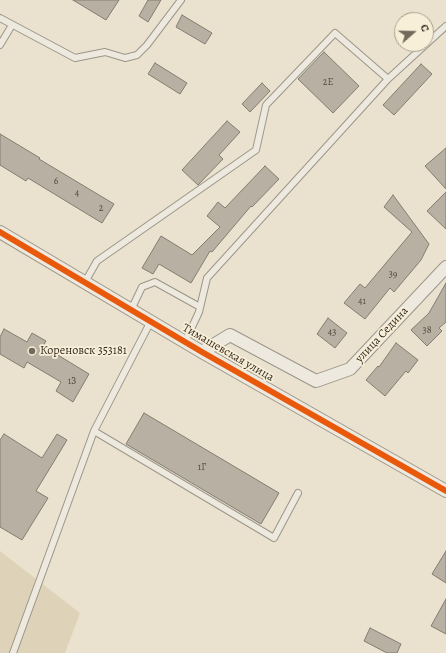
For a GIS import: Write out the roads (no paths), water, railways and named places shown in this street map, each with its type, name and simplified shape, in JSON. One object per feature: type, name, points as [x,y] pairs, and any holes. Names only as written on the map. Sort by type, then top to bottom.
[{"type":"street","name":"Тимашевская улица","points":[[0,232],[202,352],[446,491]]},
{"type":"street","name":"улица Седина","points":[[202,352],[230,335],[316,381],[350,369],[446,267]]},
{"type":"lane","points":[[0,18],[75,58],[105,52],[125,58],[137,55],[147,45],[181,0]]},
{"type":"lane","points":[[0,45],[12,25]]},
{"type":"lane","points":[[185,342],[200,307],[207,278],[388,79],[446,26]]},
{"type":"lane","points":[[85,282],[97,261],[256,150],[266,105],[335,33],[388,79]]},
{"type":"lane","points":[[131,310],[142,288],[155,282],[200,307]]},
{"type":"lane","points":[[13,653],[94,431],[151,322]]},
{"type":"lane","points":[[94,431],[274,538],[298,493]]},
{"type":"place","name":"Кореновск 353181","points":[[32,351]]}]
